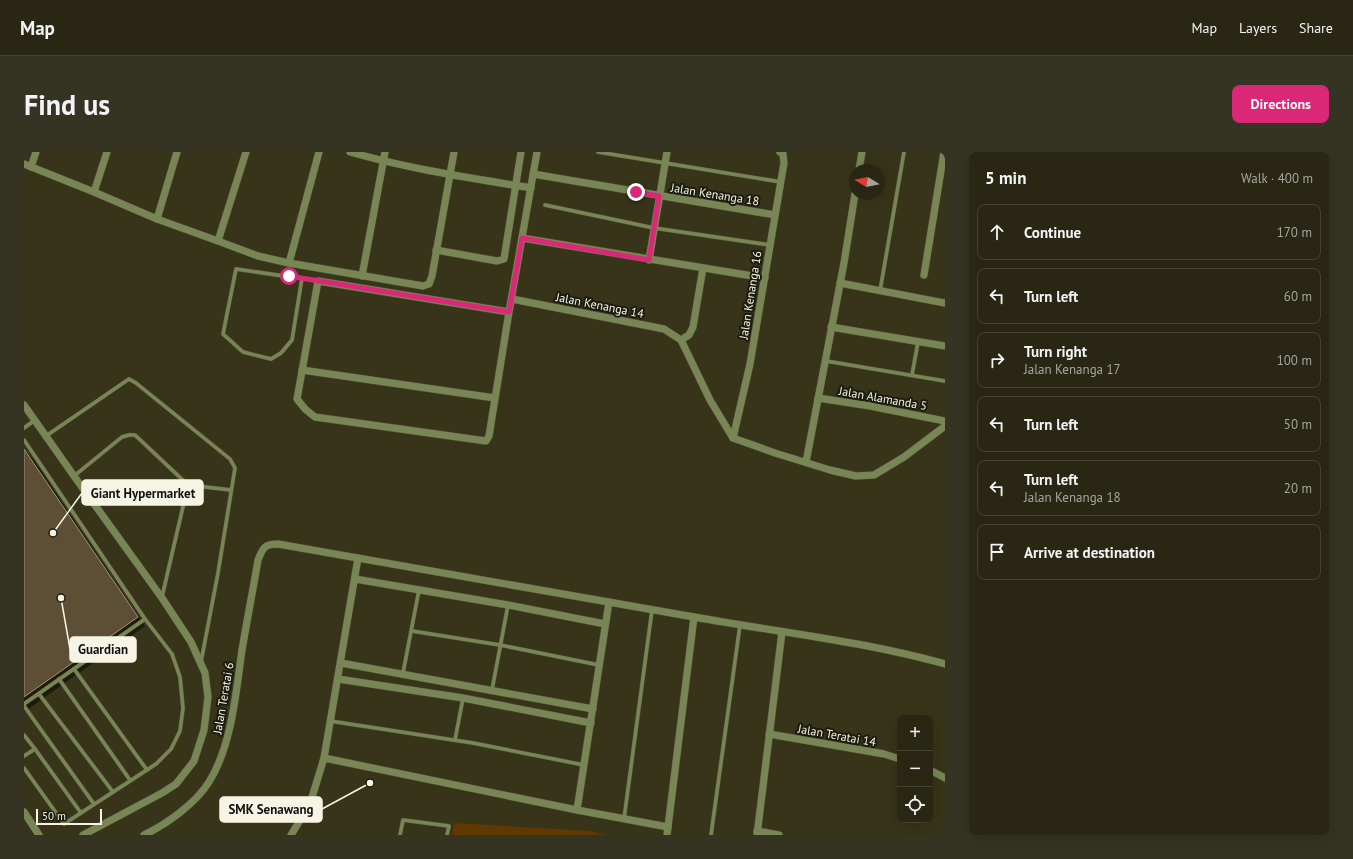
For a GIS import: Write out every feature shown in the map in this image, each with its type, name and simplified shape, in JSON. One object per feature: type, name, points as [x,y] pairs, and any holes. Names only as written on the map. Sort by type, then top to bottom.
[{"type":"street","points":[[31,167],[36,152]]},
{"type":"street","points":[[94,192],[107,152]]},
{"type":"street","points":[[157,219],[177,152]]},
{"type":"street","points":[[218,240],[246,152]]},
{"type":"street","points":[[289,263],[319,152]]},
{"type":"street","points":[[350,152],[383,162],[530,188]]},
{"type":"street","points":[[362,276],[385,152]]},
{"type":"street","points":[[24,164],[157,219],[218,240],[258,256],[289,263],[423,286],[429,284],[432,276],[454,152]]},
{"type":"street","points":[[436,250],[497,261],[504,259],[521,152]]},
{"type":"street","points":[[509,312],[318,281],[297,399],[305,409],[315,417],[486,440],[489,436],[537,152]]},
{"type":"street","points":[[649,260],[667,152]]},
{"type":"street","points":[[860,164],[862,152]]},
{"type":"street","points":[[924,275],[944,152]]},
{"type":"street","name":"Jalan Kenanga 16","points":[[734,438],[750,364],[765,278],[784,164],[782,153]]},
{"type":"street","name":"Jalan Kenanga 18","points":[[533,174],[775,215]]},
{"type":"street","points":[[806,462],[854,200]]},
{"type":"street","points":[[522,238],[765,278]]},
{"type":"street","points":[[703,268],[693,327],[688,335],[680,340],[710,400],[734,438],[806,462],[856,476],[874,475],[904,457],[945,426]]},
{"type":"street","points":[[840,283],[880,292],[945,303]]},
{"type":"street","name":"Jalan Kenanga 14","points":[[512,299],[664,329],[680,340]]},
{"type":"street","points":[[831,327],[945,346]]},
{"type":"street","points":[[302,370],[495,398]]},
{"type":"street","name":"Jalan Alamanda 5","points":[[818,398],[870,406],[945,421]]},
{"type":"street","points":[[24,405],[162,598],[190,642],[205,673],[208,697],[204,730],[194,761],[176,784],[87,834]]},
{"type":"street","name":"Jalan Teratai 6","points":[[144,835],[158,828],[192,802],[209,782],[224,750],[234,711],[242,648],[258,560],[262,550],[269,544],[278,544],[358,558]]},
{"type":"street","points":[[291,835],[310,804],[324,758],[358,558],[915,655],[945,664]]},
{"type":"street","points":[[355,579],[508,605],[605,624]]},
{"type":"street","points":[[577,810],[609,602]]},
{"type":"street","points":[[667,835],[694,617]]},
{"type":"street","points":[[779,835],[757,833],[782,632]]},
{"type":"street","points":[[341,663],[403,673],[593,709]]},
{"type":"street","points":[[338,679],[463,698],[591,723]]},
{"type":"street","name":"Jalan Teratai 14","points":[[769,734],[884,754],[897,758]]},
{"type":"street","points":[[324,758],[577,810],[668,827]]},
{"type":"street","points":[[933,772],[945,778]]},
{"type":"street","points":[[24,812],[39,835]]},
{"type":"lane","points":[[598,152],[781,182]]},
{"type":"lane","points":[[880,292],[904,152]]},
{"type":"lane","points":[[544,205],[654,228],[770,245]]},
{"type":"lane","points":[[302,278],[292,340],[281,354],[271,359],[243,352],[224,334],[236,269],[302,278],[318,281]]},
{"type":"lane","points":[[912,375],[918,342]]},
{"type":"lane","points":[[825,361],[945,381]]},
{"type":"lane","points":[[46,436],[129,379],[230,459],[235,468],[201,664]]},
{"type":"lane","points":[[24,428],[35,420]]},
{"type":"lane","points":[[74,476],[122,437],[135,435],[188,485],[231,490]]},
{"type":"lane","points":[[24,768],[64,824],[156,764],[171,749],[180,731],[183,708],[180,677],[172,654],[145,619],[25,443]]},
{"type":"lane","points":[[162,598],[188,485]]},
{"type":"lane","points":[[403,673],[419,590]]},
{"type":"lane","points":[[492,690],[508,605]]},
{"type":"lane","points":[[624,819],[652,609]]},
{"type":"lane","points":[[94,804],[24,705],[145,619]]},
{"type":"lane","points":[[711,835],[740,625]]},
{"type":"lane","points":[[412,632],[500,645],[599,665]]},
{"type":"lane","points":[[74,669],[147,770]]},
{"type":"lane","points":[[59,679],[130,780]]},
{"type":"lane","points":[[39,694],[113,792]]},
{"type":"lane","points":[[455,740],[463,698]]},
{"type":"lane","points":[[330,721],[455,740],[585,765]]},
{"type":"lane","points":[[24,735],[81,813]]},
{"type":"lane","points":[[24,756],[35,749]]},
{"type":"lane","points":[[400,835],[402,820],[449,826],[447,835]]},
{"type":"shaded area","points":[[454,823],[591,831],[606,835],[452,835]]},
{"type":"building","points":[[24,449],[138,617],[24,697]]},
{"type":"place","name":"Giant Hypermarket","points":[[53,533]]},
{"type":"place","name":"Guardian","points":[[61,598]]},
{"type":"place","name":"SMK Senawang","points":[[370,783]]},
{"type":"route","points":[[289,276],[509,312],[522,238],[649,260],[659,196],[636,192]]}]
